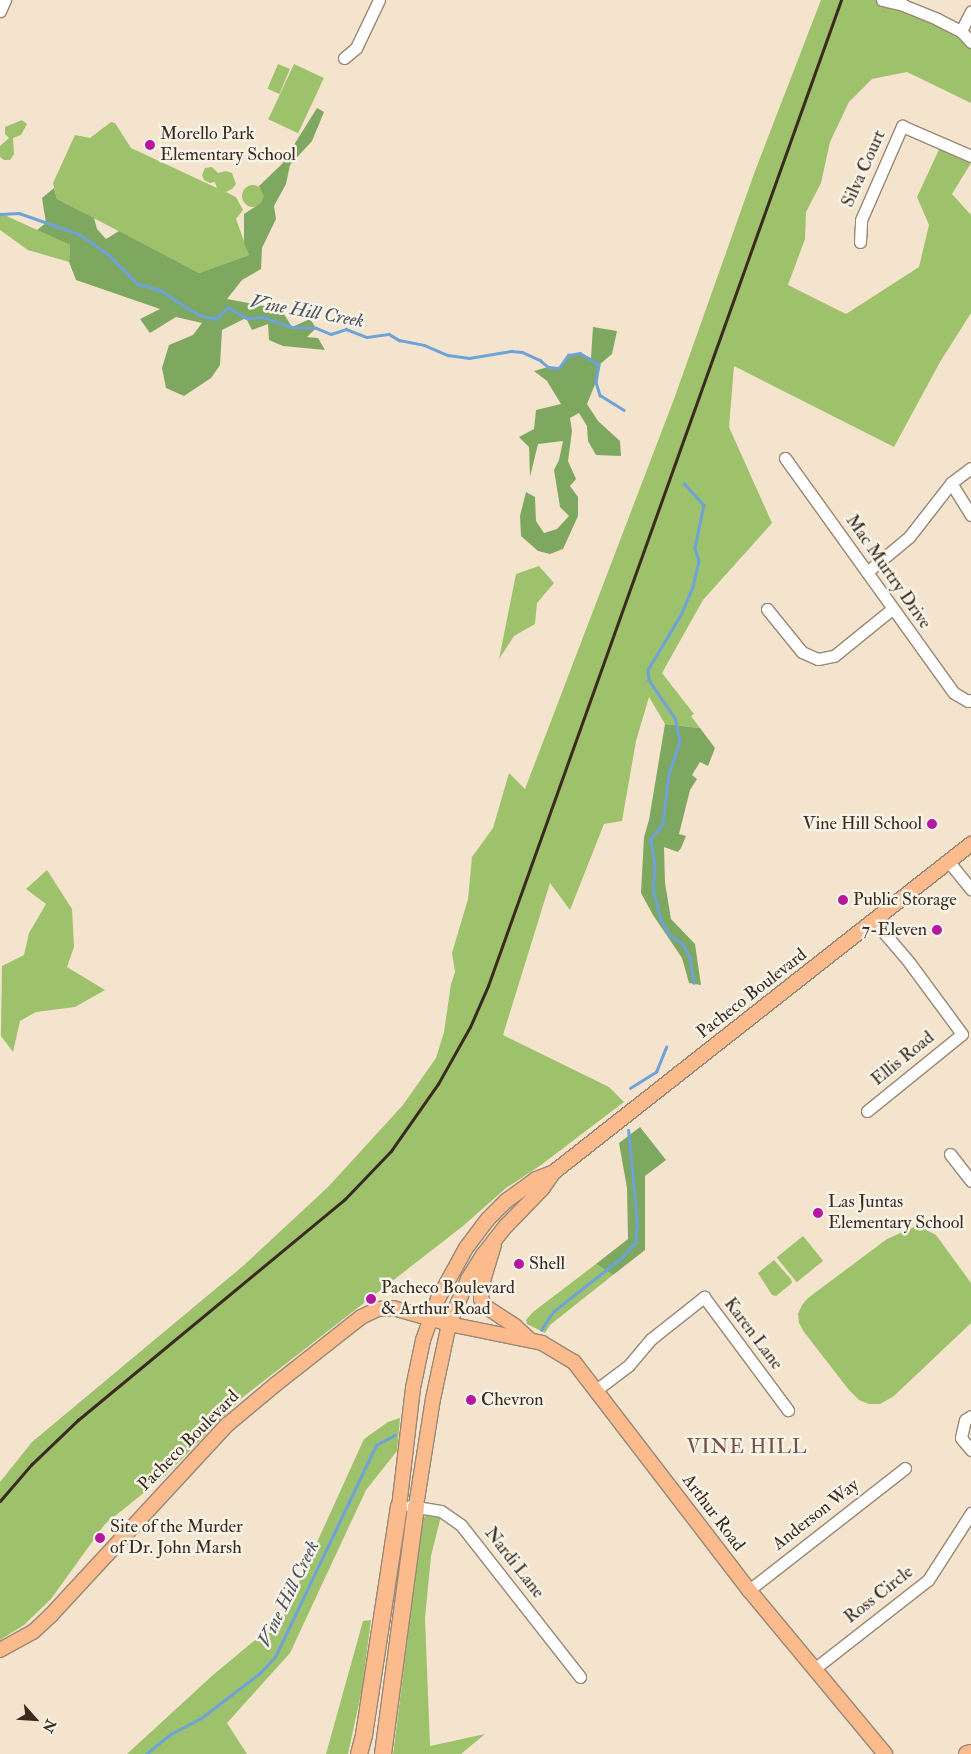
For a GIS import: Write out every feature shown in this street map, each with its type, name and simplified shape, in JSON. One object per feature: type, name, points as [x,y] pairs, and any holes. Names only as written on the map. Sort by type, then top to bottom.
[{"type":"highway","points":[[383,1754],[416,1506]]},
{"type":"highway","points":[[358,1754],[364,1735],[399,1507]]},
{"type":"highway","points":[[967,1754],[971,1753]]},
{"type":"main road","name":"Pacheco Boulevard","points":[[416,1506],[433,1399],[449,1324],[468,1279],[494,1241],[542,1189],[554,1172],[971,844]]},
{"type":"main road","name":"Pacheco Boulevard","points":[[399,1507],[408,1416],[423,1340],[438,1299],[466,1248],[488,1219],[514,1195],[536,1179],[554,1172]]},
{"type":"main road","points":[[494,1241],[482,1284],[481,1299],[486,1307],[515,1326],[529,1339]]},
{"type":"main road","name":"Pacheco Boulevard","points":[[0,1650],[34,1632],[227,1425],[361,1317],[378,1308],[393,1308],[431,1318]]},
{"type":"main road","name":"Arthur Road","points":[[431,1318],[449,1324],[529,1339],[549,1345],[567,1357],[596,1390],[748,1590],[885,1754]]},
{"type":"street","points":[[0,11],[5,0]]},
{"type":"street","points":[[344,58],[356,48],[379,0]]},
{"type":"street","points":[[882,0],[903,5],[937,19],[961,32],[971,42]]},
{"type":"street","points":[[961,32],[971,11]]},
{"type":"street","name":"Silva Court","points":[[860,242],[860,220],[902,126],[971,156]]},
{"type":"street","name":"Mac Murtry Drive","points":[[784,458],[954,693],[969,700]]},
{"type":"street","points":[[868,572],[909,537],[951,483],[971,468]]},
{"type":"street","points":[[951,483],[971,515]]},
{"type":"street","points":[[767,609],[802,652],[818,659],[834,656],[892,609]]},
{"type":"street","points":[[949,862],[971,889]]},
{"type":"street","name":"Ellis Road","points":[[867,1111],[962,1034],[909,962],[874,921]]},
{"type":"street","points":[[950,1154],[971,1181]]},
{"type":"street","name":"Karen Lane","points":[[596,1390],[629,1364],[651,1339],[704,1297],[788,1410]]},
{"type":"street","points":[[971,1416],[966,1420],[961,1438],[971,1450]]},
{"type":"street","name":"Anderson Way","points":[[748,1590],[905,1468]]},
{"type":"street","name":"Nardi Lane","points":[[399,1507],[416,1506],[441,1511],[461,1524],[580,1677]]},
{"type":"street","name":"Ross Circle","points":[[814,1669],[928,1580],[971,1513]]},
{"type":"green space","points":[[821,0],[905,0],[971,42],[971,103],[907,72],[872,79],[849,102],[830,142],[821,183],[806,212],[805,239],[788,285],[846,314],[919,267],[929,225],[917,197],[942,143],[971,156],[971,163],[952,194],[971,215],[971,313],[940,362],[894,447],[734,366],[729,427],[772,523],[703,600],[662,673],[694,714],[691,716],[700,728],[665,724],[649,697],[636,741],[622,821],[604,824],[570,910],[550,883],[503,1035],[609,1087],[624,1102],[541,1165],[506,1188],[463,1226],[243,1397],[166,1475],[105,1524],[51,1599],[24,1625],[0,1640],[0,1482],[32,1442],[243,1266],[328,1187],[403,1105],[436,1058],[444,1032],[451,984],[455,972],[452,953],[468,899],[472,857],[493,828],[509,773],[525,789],[674,399],[755,171]]},
{"type":"green space","points":[[278,64],[290,69],[279,94],[267,89]]},
{"type":"green space","points":[[294,64],[324,78],[298,133],[268,119]]},
{"type":"green space","points":[[317,108],[324,112],[312,141],[290,165],[286,184],[274,206],[276,219],[262,248],[261,269],[242,280],[227,299],[264,306],[279,306],[292,327],[310,319],[316,328],[307,337],[318,338],[325,350],[283,346],[269,340],[268,324],[252,330],[246,318],[222,330],[220,365],[211,378],[184,396],[166,388],[162,368],[169,345],[193,335],[202,323],[176,317],[150,333],[140,319],[160,309],[76,280],[69,262],[70,245],[37,230],[46,223],[42,198],[54,188],[57,199],[94,218],[97,229],[106,239],[119,231],[199,273],[249,255],[244,243],[244,214],[261,203],[264,196],[259,186],[282,164]]},
{"type":"green space","points":[[22,120],[27,124],[21,135],[13,138],[14,154],[10,160],[4,160],[0,157],[0,146],[9,138],[5,134],[5,127]]},
{"type":"green space","points":[[111,122],[115,123],[131,148],[217,188],[215,182],[210,183],[204,180],[202,175],[205,168],[212,167],[218,173],[226,171],[232,173],[236,184],[226,192],[236,197],[243,210],[236,219],[249,255],[199,273],[57,199],[53,183],[75,135],[90,138]]},
{"type":"green space","points":[[253,185],[261,188],[264,196],[261,204],[253,207],[245,204],[242,196],[245,188]]},
{"type":"green space","points":[[0,213],[70,245],[69,262],[28,250],[0,230]]},
{"type":"green space","points":[[593,327],[617,331],[612,354],[599,365],[596,382],[587,404],[598,421],[620,441],[621,456],[596,455],[588,441],[587,426],[579,413],[570,418],[572,431],[568,461],[576,479],[570,486],[578,497],[578,516],[563,549],[550,554],[538,551],[521,536],[520,516],[526,492],[535,497],[536,521],[544,533],[557,529],[569,516],[560,507],[554,470],[559,460],[563,441],[538,444],[530,477],[529,447],[519,437],[534,429],[536,410],[561,404],[547,381],[534,371],[548,367],[559,368],[568,355],[580,353],[591,358]]},
{"type":"green space","points":[[539,566],[554,583],[537,603],[535,624],[514,636],[499,659],[516,574]]},
{"type":"green space","points":[[665,724],[700,728],[715,748],[708,766],[700,762],[692,775],[697,779],[690,790],[679,834],[686,836],[681,848],[678,852],[664,847],[665,883],[671,919],[695,944],[701,985],[689,983],[682,958],[653,915],[641,893],[644,837],[649,820]]},
{"type":"green space","points":[[47,870],[72,909],[74,947],[67,967],[105,990],[75,1007],[36,1012],[20,1021],[13,1052],[1,1036],[2,966],[24,955],[29,933],[46,904],[26,889]]},
{"type":"green space","points":[[640,1127],[666,1160],[645,1176],[645,1250],[613,1275],[596,1264],[628,1239],[627,1188],[619,1143]]},
{"type":"green space","points":[[914,1227],[921,1227],[936,1235],[971,1283],[971,1323],[894,1396],[880,1404],[869,1404],[859,1400],[849,1390],[804,1332],[799,1323],[798,1314],[808,1298],[887,1239]]},
{"type":"green space","points":[[803,1236],[823,1261],[797,1282],[777,1257]]},
{"type":"green space","points":[[774,1260],[791,1279],[792,1283],[776,1296],[772,1295],[758,1273]]},
{"type":"green space","points":[[596,1264],[613,1275],[550,1325],[545,1333],[527,1324],[526,1320],[533,1312]]},
{"type":"green space","points":[[400,1418],[397,1451],[366,1490],[290,1653],[227,1723],[247,1754],[127,1754],[213,1675],[283,1617],[364,1439],[388,1422]]},
{"type":"green space","points":[[429,1514],[441,1516],[431,1556],[425,1618],[430,1746],[485,1734],[461,1754],[393,1754],[423,1518]]},
{"type":"green space","points":[[371,1620],[362,1689],[348,1754],[326,1754],[363,1621]]},
{"type":"waterway","name":"Vine Hill Creek","points":[[0,214],[19,213],[79,234],[110,256],[138,284],[160,290],[199,315],[216,319],[228,307],[246,318],[263,317],[292,327],[316,328],[331,334],[346,329],[367,337],[389,334],[399,340],[424,345],[448,355],[469,358],[511,351],[522,352],[540,360],[548,367],[559,368],[568,355],[580,353],[599,365],[596,382],[600,395],[624,410]]},
{"type":"waterway","points":[[684,483],[704,505],[695,548],[699,561],[693,587],[681,615],[648,670],[649,680],[675,718],[680,741],[669,774],[663,824],[651,840],[655,866],[653,888],[661,920],[670,935],[683,944],[690,957],[694,983]]},
{"type":"waterway","name":"Vine Hill Creek","points":[[630,1088],[656,1072],[666,1047]]},
{"type":"waterway","name":"Vine Hill Creek","points":[[541,1330],[554,1311],[621,1258],[635,1243],[637,1223],[628,1130]]},
{"type":"waterway","name":"Vine Hill Creek","points":[[146,1754],[171,1734],[201,1718],[260,1673],[275,1657],[376,1445],[395,1435]]},
{"type":"railway","points":[[0,1501],[31,1465],[78,1420],[344,1200],[391,1151],[438,1084],[470,1027],[488,986],[841,0]]},
{"type":"place","name":"Morello Park Elementary School","points":[[150,145]]},
{"type":"place","name":"Vine Hill School","points":[[932,824]]},
{"type":"place","name":"Public Storage","points":[[843,900]]},
{"type":"place","name":"7-Eleven","points":[[937,930]]},
{"type":"place","name":"Las Juntas Elementary School","points":[[818,1213]]},
{"type":"place","name":"Shell","points":[[519,1264]]},
{"type":"place","name":"Pacheco Boulevard & Arthur Road","points":[[371,1299]]},
{"type":"place","name":"Chevron","points":[[471,1400]]},
{"type":"place","name":"Site of the Murder of Dr. John Marsh","points":[[100,1538]]},
{"type":"district","name":"VINE HILL","points":[[747,1446]]}]
